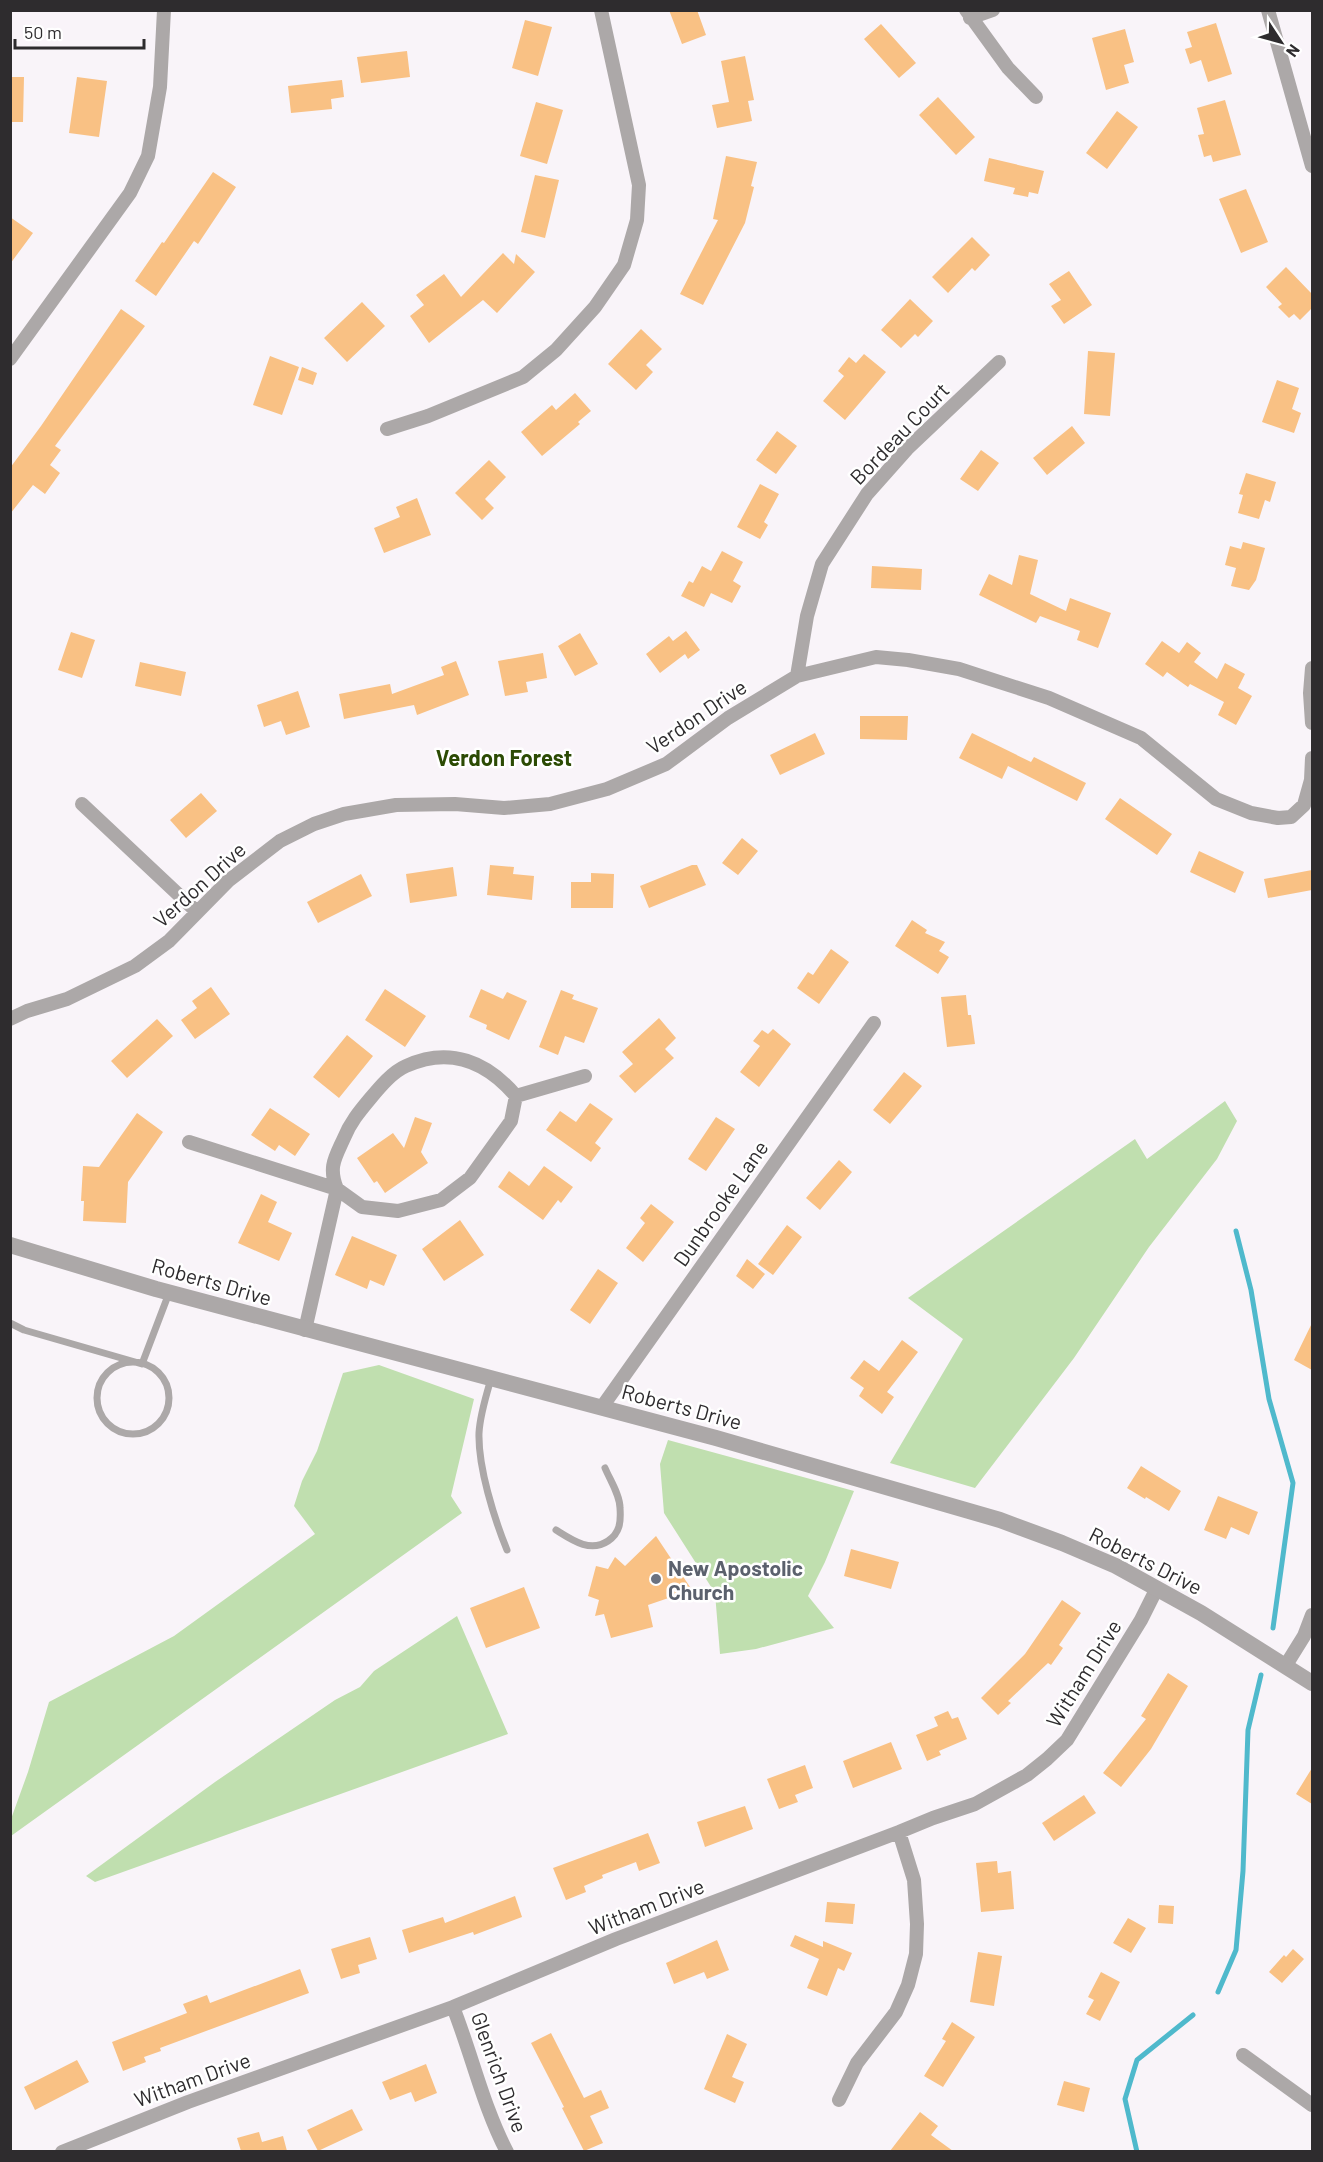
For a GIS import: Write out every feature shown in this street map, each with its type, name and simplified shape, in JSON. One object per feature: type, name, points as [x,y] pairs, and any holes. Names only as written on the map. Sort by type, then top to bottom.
[{"type":"street","points":[[10,358],[129,193],[148,156],[160,87],[164,10]]},
{"type":"street","points":[[387,429],[428,416],[523,377],[556,350],[587,315],[624,265],[637,220],[639,185],[601,10]]},
{"type":"street","points":[[993,10],[968,14],[1008,68],[1036,97]]},
{"type":"street","points":[[1268,10],[1312,166]]},
{"type":"street","name":"Bordeau Court","points":[[797,676],[807,616],[822,564],[867,494],[907,449],[999,362]]},
{"type":"street","name":"Verdon Drive","points":[[10,1019],[27,1011],[67,999],[135,966],[169,940],[228,881],[280,841],[314,825],[344,814],[396,805],[455,804],[504,808],[550,804],[607,789],[666,764],[728,718],[797,676],[876,657],[959,669],[1049,698],[1141,738],[1216,799],[1251,813],[1278,818],[1291,817],[1304,805],[1311,780],[1312,758]]},
{"type":"street","points":[[1312,668],[1310,693],[1312,723]]},
{"type":"street","points":[[82,804],[197,912]]},
{"type":"street","name":"Dunbrooke Lane","points":[[602,1407],[874,1023]]},
{"type":"street","points":[[305,1330],[337,1190],[331,1175],[333,1167],[351,1121],[380,1087],[405,1066],[433,1058],[456,1057],[478,1064],[503,1081],[516,1096]]},
{"type":"street","points":[[516,1096],[585,1076]]},
{"type":"street","points":[[189,1142],[337,1190],[362,1207],[398,1211],[441,1200],[470,1178],[511,1121],[516,1096]]},
{"type":"street","name":"Roberts Drive","points":[[10,1245],[169,1293],[602,1407],[1000,1520],[1116,1566],[1286,1665],[1312,1683]]},
{"type":"street","name":"Witham Drive","points":[[62,2151],[188,2102],[453,2007],[616,1939],[975,1804],[1027,1775],[1067,1740],[1141,1620],[1157,1588]]},
{"type":"street","points":[[1286,1665],[1304,1636],[1312,1615]]},
{"type":"street","points":[[838,2100],[857,2063],[896,2012],[908,1985],[916,1954],[917,1924],[914,1880],[899,1832]]},
{"type":"street","name":"Glenrich Drive","points":[[453,2007],[469,2048],[481,2090],[496,2130],[507,2151]]},
{"type":"street","points":[[1243,2055],[1312,2105]]},
{"type":"lane","points":[[142,1364],[169,1293]]},
{"type":"lane","points":[[10,1323],[24,1330],[142,1364],[153,1368],[162,1376],[169,1399],[167,1411],[152,1429],[129,1434],[118,1431],[101,1415],[98,1392],[109,1372],[119,1365],[131,1362],[142,1364]]},
{"type":"lane","points":[[491,1378],[479,1432],[481,1456],[498,1527],[507,1550]]},
{"type":"lane","points":[[556,1530],[575,1542],[589,1546],[601,1546],[619,1530],[620,1506],[605,1468]]},
{"type":"green space","points":[[1225,1101],[1237,1121],[1217,1159],[1149,1247],[1074,1358],[975,1488],[890,1463],[963,1339],[908,1298],[1135,1139],[1147,1159]]},
{"type":"green space","points":[[379,1365],[474,1399],[451,1496],[462,1513],[11,1836],[11,1819],[49,1702],[174,1636],[315,1534],[294,1506],[302,1481],[317,1451],[343,1373]]},
{"type":"green space","points":[[668,1440],[854,1491],[825,1562],[808,1596],[834,1628],[756,1649],[720,1654],[715,1593],[664,1513],[660,1464]]},
{"type":"green space","points":[[457,1616],[508,1734],[95,1882],[86,1876],[215,1782],[335,1700],[360,1687],[374,1671]]},
{"type":"building","points":[[669,10],[697,10],[706,35],[682,44]]},
{"type":"building","points":[[525,20],[552,27],[538,76],[512,68]]},
{"type":"building","points":[[1216,23],[1232,74],[1208,82],[1201,60],[1190,64],[1185,49],[1192,47],[1187,32]]},
{"type":"building","points":[[881,24],[916,63],[899,78],[864,39]]},
{"type":"building","points":[[1125,29],[1134,62],[1124,65],[1129,83],[1106,90],[1092,38]]},
{"type":"building","points":[[407,51],[410,77],[361,83],[357,57]]},
{"type":"building","points":[[745,56],[754,100],[748,101],[752,121],[717,128],[712,105],[729,102],[721,61]]},
{"type":"building","points":[[10,77],[24,77],[23,122],[10,122]]},
{"type":"building","points":[[77,77],[107,81],[99,137],[69,133]]},
{"type":"building","points":[[342,80],[344,97],[331,99],[332,109],[291,113],[288,86]]},
{"type":"building","points":[[938,97],[975,137],[956,155],[919,115]]},
{"type":"building","points":[[1225,100],[1241,155],[1213,162],[1211,155],[1204,157],[1198,135],[1204,134],[1197,108]]},
{"type":"building","points":[[536,102],[563,110],[547,164],[520,156]]},
{"type":"building","points":[[1117,111],[1138,127],[1107,169],[1086,153]]},
{"type":"building","points":[[726,156],[757,162],[751,186],[754,187],[745,223],[703,305],[680,294],[718,220],[713,219]]},
{"type":"building","points":[[989,158],[1044,171],[1038,194],[1029,192],[1028,197],[1013,194],[1015,188],[984,181]]},
{"type":"building","points":[[213,172],[236,187],[198,244],[194,241],[156,296],[135,281]]},
{"type":"building","points":[[535,175],[559,180],[545,238],[521,232]]},
{"type":"building","points":[[1246,189],[1268,242],[1241,253],[1219,199]]},
{"type":"building","points":[[10,217],[33,233],[10,264]]},
{"type":"building","points":[[972,237],[990,255],[975,271],[972,268],[948,293],[932,277]]},
{"type":"building","points":[[503,253],[514,264],[516,254],[535,272],[497,313],[483,300],[429,343],[410,316],[424,305],[416,295],[444,274],[461,297]]},
{"type":"building","points":[[1286,267],[1312,294],[1312,308],[1300,320],[1294,314],[1289,318],[1278,307],[1282,304],[1266,287]]},
{"type":"building","points":[[1069,271],[1092,305],[1064,324],[1051,306],[1061,300],[1049,284]]},
{"type":"building","points":[[910,299],[933,321],[918,337],[915,334],[901,348],[881,330]]},
{"type":"building","points":[[362,302],[385,326],[347,362],[324,338]]},
{"type":"building","points":[[121,309],[145,326],[55,446],[61,450],[50,465],[60,473],[45,494],[33,485],[10,514],[10,468]]},
{"type":"building","points":[[641,329],[662,349],[646,365],[653,372],[636,390],[608,364]]},
{"type":"building","points":[[1088,351],[1115,353],[1110,416],[1084,414]]},
{"type":"building","points":[[864,354],[886,372],[845,420],[823,401],[844,376],[838,371],[849,357],[856,363]]},
{"type":"building","points":[[270,356],[299,367],[282,415],[253,405]]},
{"type":"building","points":[[302,367],[317,373],[313,385],[298,380]]},
{"type":"building","points":[[1277,380],[1299,388],[1292,409],[1301,413],[1294,433],[1262,422]]},
{"type":"building","points":[[575,393],[591,411],[578,422],[580,424],[542,456],[521,432],[552,405],[556,410]]},
{"type":"building","points":[[1072,426],[1085,443],[1047,475],[1033,458]]},
{"type":"building","points":[[777,431],[797,446],[776,474],[756,460]]},
{"type":"building","points":[[981,450],[999,463],[978,491],[960,479]]},
{"type":"building","points":[[489,460],[506,477],[485,499],[494,508],[482,520],[455,493]]},
{"type":"building","points":[[1246,473],[1276,482],[1270,502],[1265,500],[1259,519],[1238,513],[1243,495],[1239,494]]},
{"type":"building","points":[[760,484],[779,494],[764,522],[768,525],[760,539],[737,527]]},
{"type":"building","points":[[417,498],[431,535],[384,553],[374,528],[400,517],[396,507]]},
{"type":"building","points":[[1243,542],[1265,548],[1256,580],[1249,590],[1231,586],[1236,568],[1225,565],[1230,546],[1241,549]]},
{"type":"building","points":[[722,551],[743,562],[733,581],[741,586],[732,603],[711,593],[704,607],[681,596],[689,581],[693,583],[702,566],[711,571]]},
{"type":"building","points":[[1019,555],[1038,560],[1030,594],[1066,611],[1070,598],[1111,613],[1098,648],[1077,640],[1080,631],[1040,616],[1036,623],[979,595],[989,574],[1012,585]]},
{"type":"building","points":[[872,566],[922,569],[921,590],[871,588]]},
{"type":"building","points":[[686,631],[700,650],[688,659],[685,654],[660,673],[646,654],[669,636],[673,641]]},
{"type":"building","points":[[71,632],[95,640],[82,678],[58,670]]},
{"type":"building","points":[[580,633],[598,664],[575,676],[558,646]]},
{"type":"building","points":[[1162,641],[1179,653],[1187,642],[1201,653],[1194,662],[1217,679],[1225,663],[1245,674],[1238,688],[1252,696],[1236,725],[1218,715],[1224,702],[1190,684],[1188,687],[1167,672],[1163,677],[1145,664]]},
{"type":"building","points":[[543,653],[547,678],[526,682],[528,692],[505,696],[498,661]]},
{"type":"building","points":[[456,661],[469,695],[417,715],[414,705],[344,719],[339,694],[390,684],[392,694],[444,675],[441,667]]},
{"type":"building","points":[[140,662],[186,672],[181,696],[135,686]]},
{"type":"building","points":[[298,691],[310,727],[286,735],[281,721],[264,727],[257,705]]},
{"type":"building","points":[[860,716],[908,716],[907,740],[860,739]]},
{"type":"building","points":[[815,733],[825,754],[780,775],[770,755]]},
{"type":"building","points":[[972,733],[1031,762],[1034,757],[1086,783],[1077,801],[1008,766],[1002,779],[959,758]]},
{"type":"building","points":[[201,793],[217,811],[186,838],[170,820]]},
{"type":"building","points":[[1120,798],[1172,834],[1157,855],[1105,819]]},
{"type":"building","points":[[742,838],[758,851],[738,875],[722,863]]},
{"type":"building","points":[[1199,851],[1244,872],[1235,893],[1190,872]]},
{"type":"building","points":[[490,865],[514,867],[513,874],[534,876],[532,900],[487,895]]},
{"type":"building","points":[[697,865],[706,885],[649,908],[640,886]]},
{"type":"building","points":[[453,867],[457,896],[410,903],[406,874]]},
{"type":"building","points":[[1312,870],[1312,890],[1268,898],[1264,879]]},
{"type":"building","points":[[591,873],[614,874],[613,908],[571,908],[571,882],[591,882]]},
{"type":"building","points":[[361,874],[372,896],[318,923],[307,902]]},
{"type":"building","points":[[912,920],[927,930],[925,933],[945,942],[939,951],[949,957],[938,974],[895,946]]},
{"type":"building","points":[[831,949],[849,962],[819,1004],[797,988],[808,972],[813,975]]},
{"type":"building","points":[[211,987],[230,1014],[195,1039],[181,1020],[197,1008],[192,1001]]},
{"type":"building","points":[[385,989],[426,1016],[405,1047],[365,1020]]},
{"type":"building","points":[[481,989],[503,999],[507,992],[527,1001],[509,1040],[486,1029],[487,1025],[469,1017]]},
{"type":"building","points":[[561,990],[574,995],[572,999],[598,1008],[584,1043],[565,1036],[558,1055],[539,1047]]},
{"type":"building","points":[[966,995],[975,1044],[947,1047],[941,997]]},
{"type":"building","points":[[659,1018],[676,1038],[665,1049],[674,1058],[635,1093],[619,1076],[633,1064],[622,1052]]},
{"type":"building","points":[[157,1019],[173,1036],[127,1078],[111,1061]]},
{"type":"building","points":[[773,1029],[791,1044],[759,1087],[740,1072],[760,1046],[753,1041],[762,1030],[768,1034]]},
{"type":"building","points":[[347,1035],[373,1056],[339,1098],[313,1077]]},
{"type":"building","points":[[904,1072],[922,1086],[890,1124],[873,1110]]},
{"type":"building","points":[[590,1103],[613,1119],[595,1143],[601,1148],[591,1162],[546,1130],[560,1111],[576,1122]]},
{"type":"building","points":[[270,1108],[310,1134],[295,1156],[279,1145],[275,1151],[251,1135]]},
{"type":"building","points":[[137,1113],[163,1132],[128,1182],[126,1223],[83,1221],[84,1201],[81,1201],[83,1166],[99,1167]]},
{"type":"building","points":[[415,1117],[432,1123],[421,1152],[428,1163],[385,1193],[377,1181],[374,1183],[357,1158],[393,1133],[404,1148]]},
{"type":"building","points":[[716,1117],[735,1129],[706,1171],[688,1159]]},
{"type":"building","points":[[839,1160],[852,1172],[820,1210],[806,1198]]},
{"type":"building","points":[[544,1166],[573,1187],[561,1203],[558,1200],[543,1220],[498,1187],[509,1171],[529,1186]]},
{"type":"building","points":[[261,1194],[277,1202],[268,1222],[292,1233],[279,1261],[238,1243]]},
{"type":"building","points":[[651,1204],[674,1222],[643,1262],[626,1248],[645,1223],[640,1218]]},
{"type":"building","points":[[460,1220],[484,1255],[444,1281],[422,1249]]},
{"type":"building","points":[[787,1225],[802,1237],[773,1275],[758,1264]]},
{"type":"building","points":[[352,1236],[397,1255],[384,1286],[370,1280],[367,1289],[335,1275]]},
{"type":"building","points":[[747,1259],[765,1274],[753,1289],[736,1276]]},
{"type":"building","points":[[598,1269],[618,1283],[590,1324],[570,1310]]},
{"type":"building","points":[[1312,1323],[1312,1370],[1294,1360]]},
{"type":"building","points":[[902,1340],[918,1352],[887,1392],[894,1397],[882,1414],[859,1396],[864,1388],[850,1378],[864,1360],[879,1371]]},
{"type":"building","points":[[1141,1466],[1181,1491],[1169,1511],[1127,1488]]},
{"type":"building","points":[[1218,1496],[1258,1512],[1249,1535],[1231,1527],[1226,1539],[1204,1530]]},
{"type":"building","name":"New Apostolic Church","points":[[656,1536],[692,1590],[648,1605],[653,1627],[611,1638],[604,1614],[595,1616],[599,1600],[588,1596],[596,1566],[608,1569],[615,1557],[625,1566]]},
{"type":"building","points":[[851,1549],[899,1562],[891,1589],[844,1576]]},
{"type":"building","points":[[524,1587],[540,1628],[486,1648],[470,1608]]},
{"type":"building","points":[[1062,1600],[1081,1613],[1059,1645],[1063,1648],[1051,1665],[1048,1663],[1008,1701],[1011,1703],[998,1715],[981,1698],[1025,1654]]},
{"type":"building","points":[[1168,1673],[1188,1686],[1151,1749],[1121,1787],[1103,1773],[1146,1719],[1141,1716]]},
{"type":"building","points":[[948,1711],[952,1719],[958,1717],[967,1739],[939,1751],[941,1755],[927,1761],[916,1735],[938,1726],[934,1717]]},
{"type":"building","points":[[891,1742],[902,1769],[853,1788],[843,1761]]},
{"type":"building","points":[[805,1765],[813,1788],[795,1795],[798,1802],[779,1809],[767,1779]]},
{"type":"building","points":[[1312,1768],[1312,1804],[1296,1794]]},
{"type":"building","points":[[1084,1795],[1096,1813],[1054,1841],[1042,1823]]},
{"type":"building","points":[[745,1806],[753,1829],[705,1847],[697,1822]]},
{"type":"building","points":[[648,1833],[660,1863],[639,1871],[636,1862],[602,1875],[603,1878],[584,1886],[586,1892],[566,1900],[553,1868]]},
{"type":"building","points":[[997,1861],[998,1873],[1011,1871],[1014,1909],[981,1912],[976,1863]]},
{"type":"building","points":[[515,1896],[522,1917],[474,1935],[473,1932],[409,1953],[402,1930],[443,1917],[445,1923]]},
{"type":"building","points":[[827,1902],[855,1904],[853,1924],[825,1922]]},
{"type":"building","points":[[1159,1905],[1174,1906],[1173,1924],[1158,1923]]},
{"type":"building","points":[[1128,1918],[1146,1928],[1131,1953],[1113,1943]]},
{"type":"building","points":[[795,1935],[823,1947],[823,1941],[852,1953],[844,1971],[838,1968],[827,1996],[807,1988],[819,1959],[790,1946]]},
{"type":"building","points":[[370,1937],[377,1959],[358,1965],[360,1973],[341,1979],[331,1949]]},
{"type":"building","points":[[717,1940],[729,1970],[707,1979],[704,1972],[674,1984],[666,1963]]},
{"type":"building","points":[[1293,1949],[1304,1959],[1282,1983],[1269,1972],[1284,1955],[1286,1957]]},
{"type":"building","points":[[978,1952],[1002,1956],[994,2006],[970,2002]]},
{"type":"building","points":[[300,1969],[309,1993],[160,2048],[161,2051],[144,2057],[146,2062],[123,2071],[112,2042],[187,2013],[183,2004],[207,1995],[210,2003]]},
{"type":"building","points":[[1101,1972],[1120,1982],[1100,2021],[1086,2014],[1094,2000],[1088,1997]]},
{"type":"building","points":[[952,2022],[975,2037],[943,2087],[924,2076],[946,2041],[942,2039]]},
{"type":"building","points":[[551,2033],[584,2098],[601,2090],[609,2108],[590,2116],[603,2143],[584,2151],[531,2043]]},
{"type":"building","points":[[727,2034],[747,2044],[732,2077],[744,2082],[735,2103],[704,2089]]},
{"type":"building","points":[[77,2060],[89,2082],[35,2110],[24,2087]]},
{"type":"building","points":[[426,2064],[437,2093],[415,2102],[411,2092],[390,2100],[382,2082]]},
{"type":"building","points":[[1064,2081],[1090,2088],[1084,2112],[1057,2105]]},
{"type":"building","points":[[352,2109],[363,2130],[318,2151],[307,2130]]},
{"type":"building","points":[[920,2112],[938,2126],[931,2135],[953,2151],[890,2151]]},
{"type":"building","points":[[259,2132],[262,2142],[283,2136],[287,2151],[241,2151],[237,2138]]},
{"type":"waterway","points":[[1236,1231],[1251,1290],[1269,1399],[1293,1483],[1273,1628]]},
{"type":"waterway","points":[[1218,1992],[1236,1950],[1243,1871],[1248,1730],[1261,1675]]},
{"type":"waterway","points":[[1137,2152],[1125,2099],[1137,2060],[1193,2015]]},
{"type":"place","name":"New Apostolic Church","points":[[656,1579]]},
{"type":"district","name":"Verdon Forest","points":[[504,757]]}]
